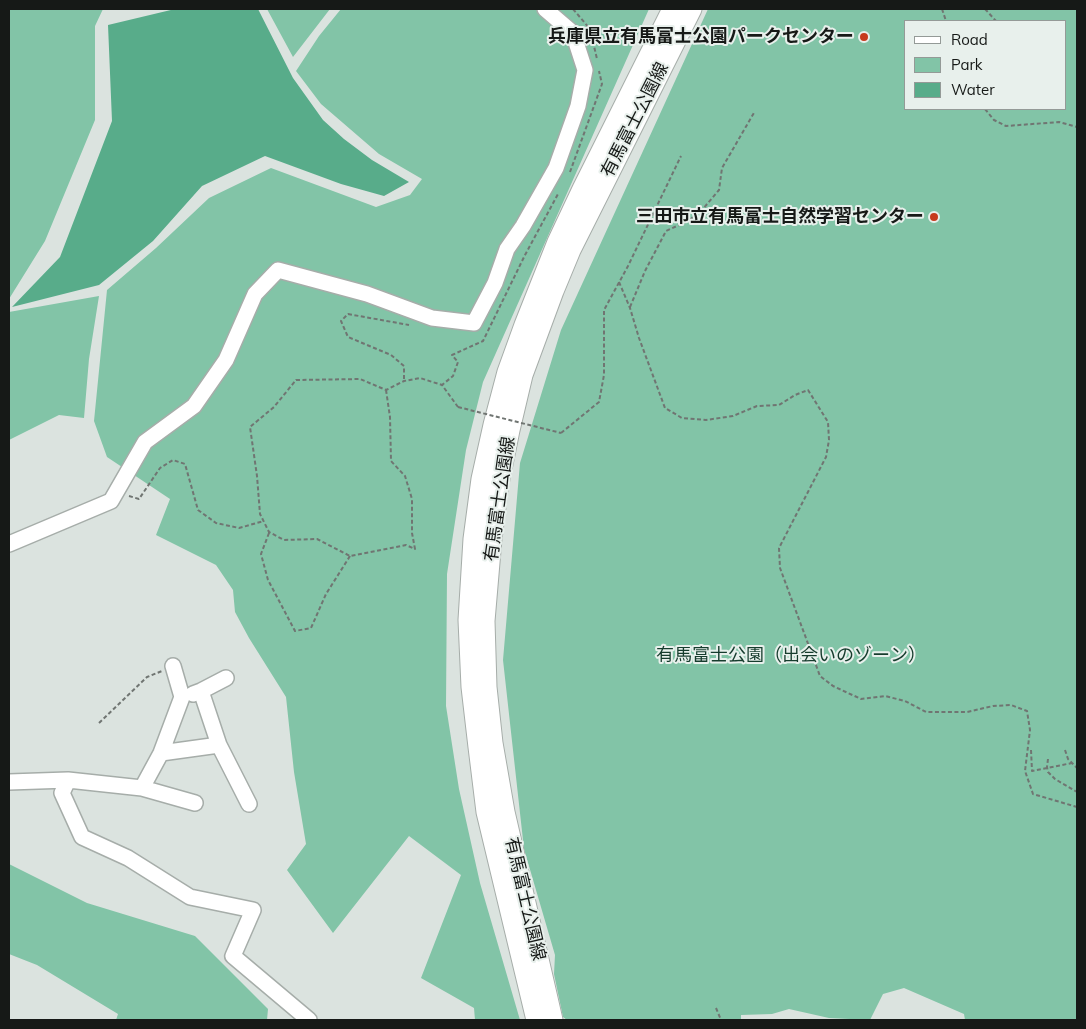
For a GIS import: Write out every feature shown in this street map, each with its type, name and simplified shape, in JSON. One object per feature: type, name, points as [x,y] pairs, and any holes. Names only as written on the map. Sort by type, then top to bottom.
[{"type":"main road","name":"有馬富士公園線","points":[[536,1020],[486,812],[471,687],[468,620],[474,530],[481,479],[506,372],[557,242],[672,9]]},
{"type":"main road","name":"有馬富士公園線","points":[[553,1020],[505,812],[493,743],[487,687],[485,621],[499,484],[523,375],[554,291],[571,250],[692,9]]},
{"type":"street","points":[[9,544],[110,501],[145,442],[194,406],[226,360],[255,294],[278,270],[367,294],[432,318],[474,323],[495,283],[507,249],[523,226],[556,168],[578,106],[585,70],[573,33],[545,9]]},
{"type":"street","points":[[142,788],[161,753],[182,697],[173,666]]},
{"type":"street","points":[[182,697],[201,691],[226,678]]},
{"type":"street","points":[[201,691],[219,745],[248,804]]},
{"type":"street","points":[[161,753],[219,745]]},
{"type":"street","points":[[68,780],[62,793],[82,837],[128,858],[190,898],[253,910],[233,956],[309,1020]]},
{"type":"street","points":[[9,782],[68,780],[142,788],[195,803]]},
{"type":"path","points":[[985,9],[995,20]]},
{"type":"path","points":[[986,110],[994,120],[1006,126],[1059,122],[1077,126]]},
{"type":"path","points":[[630,308],[645,271],[666,231],[688,221],[702,210],[719,190],[722,168],[756,111]]},
{"type":"path","points":[[386,390],[390,417],[391,461],[405,476],[412,499],[412,533],[416,549],[406,546],[350,556],[317,539],[284,540],[269,532],[260,514],[250,427],[274,407],[296,380],[360,379],[386,390],[404,381],[420,378],[442,385],[458,407],[561,433],[599,402],[604,375],[604,310],[682,156]]},
{"type":"path","points":[[619,282],[666,408],[682,418],[706,420],[733,416],[756,406],[779,405],[795,395],[808,390],[828,422],[829,440],[826,457],[779,548],[780,568],[820,676],[833,686],[861,699],[885,696],[905,701],[926,712],[967,712],[993,706],[1011,705],[1027,711],[1030,730],[1025,770],[1033,794],[1077,807]]},
{"type":"path","points":[[404,381],[404,366],[391,355],[348,337],[341,321],[348,314],[412,326],[432,318]]},
{"type":"path","points":[[442,385],[452,376],[458,362],[452,356],[483,341]]},
{"type":"path","points":[[116,491],[139,499],[160,468],[173,460],[185,464],[198,510],[216,523],[239,528],[264,522]]},
{"type":"path","points":[[269,532],[260,554],[268,580],[295,631],[311,628],[326,594],[350,556]]},
{"type":"path","points":[[98,723],[147,678],[173,666]]},
{"type":"path","points":[[1031,750],[1032,771],[1072,763]]},
{"type":"path","points":[[1065,750],[1077,768]]},
{"type":"path","points":[[1048,759],[1048,772],[1077,792]]},
{"type":"path","points":[[716,1008],[721,1020]]},
{"type":"green space","points":[[9,9],[103,9],[95,26],[95,120],[45,241],[9,299]]},
{"type":"green space","points":[[267,9],[330,9],[293,57]]},
{"type":"green space","points":[[341,9],[649,9],[483,382],[466,450],[447,574],[446,706],[459,789],[480,883],[520,1020],[475,1020],[474,1008],[421,978],[461,875],[409,836],[333,933],[287,870],[306,844],[294,772],[286,697],[235,612],[233,590],[216,565],[156,535],[170,499],[107,457],[94,421],[107,290],[156,248],[209,198],[271,168],[376,207],[410,195],[422,179],[379,154],[321,104],[296,71],[319,36]]},
{"type":"green space","name":"有馬富士公園（出会いのゾーン）","points":[[708,9],[1077,9],[1077,1020],[965,1020],[964,1014],[904,988],[883,994],[870,1020],[829,1018],[789,1009],[772,1014],[741,1015],[741,1020],[567,1020],[563,1017],[554,974],[555,955],[524,849],[503,660],[520,463],[561,330]]},
{"type":"green space","points":[[99,296],[89,359],[84,418],[59,415],[9,440],[9,312]]},
{"type":"green space","points":[[9,864],[87,903],[195,936],[268,1009],[267,1020],[116,1020],[118,1014],[37,965],[9,954]]},
{"type":"water","points":[[175,9],[258,9],[293,78],[323,120],[372,160],[409,182],[384,196],[341,184],[265,156],[202,186],[153,241],[99,285],[12,307],[60,257],[112,121],[108,25]]},
{"type":"place","name":"兵庫県立有馬富士公園パークセンター","points":[[864,37]]},
{"type":"place","name":"三田市立有馬富士自然学習センター","points":[[934,217]]}]
